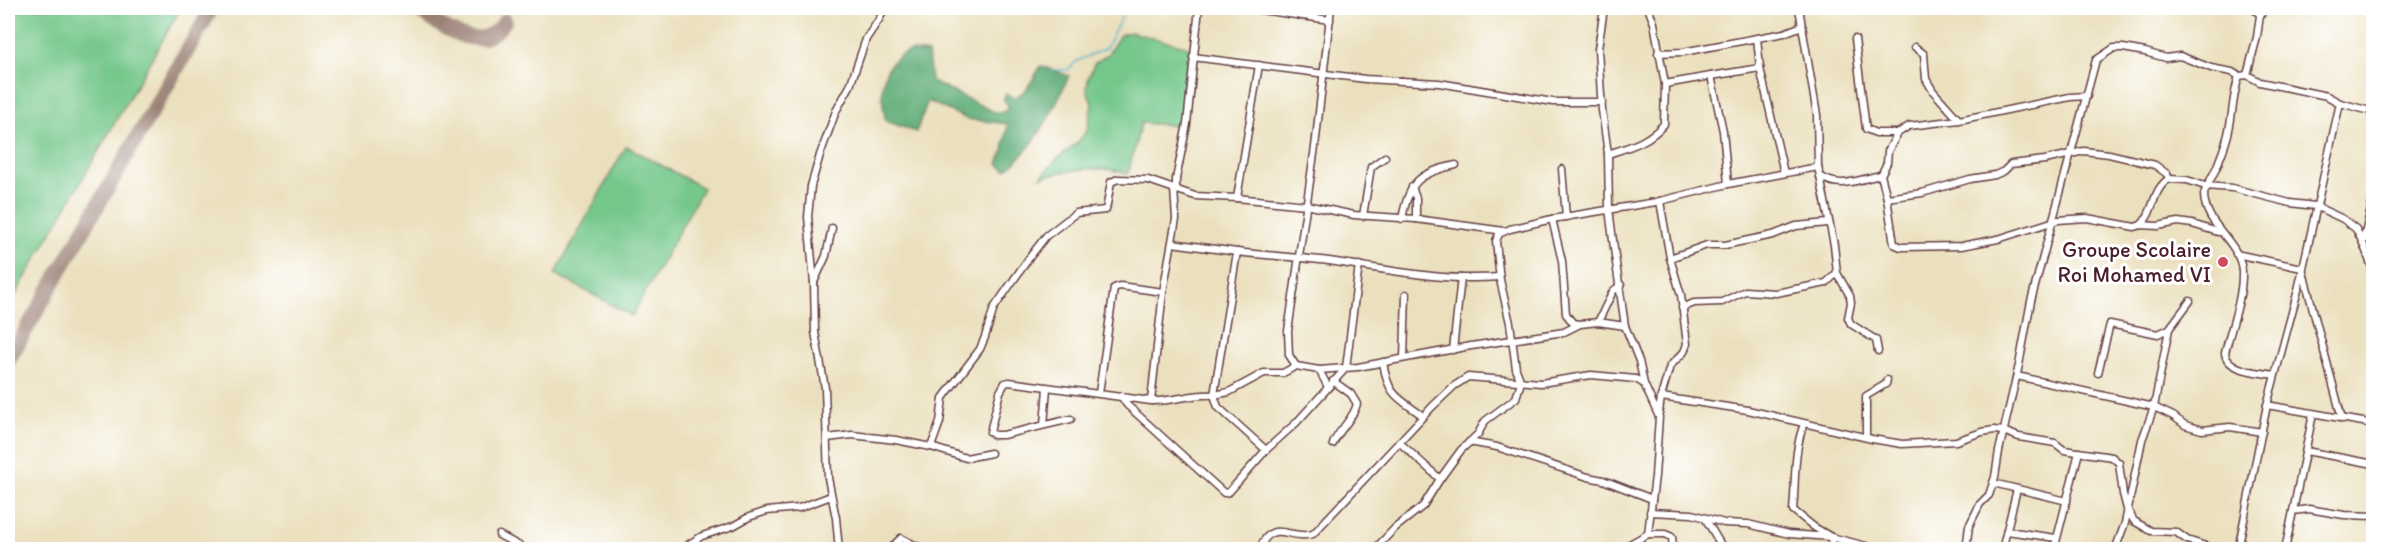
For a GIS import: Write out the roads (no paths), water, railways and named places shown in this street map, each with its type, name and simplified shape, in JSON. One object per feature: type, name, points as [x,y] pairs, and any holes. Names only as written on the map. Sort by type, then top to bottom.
[{"type":"street","points":[[839,549],[828,478],[825,388],[815,332],[814,283],[808,217],[811,186],[836,111],[850,86],[866,39],[884,8]]},
{"type":"street","points":[[1151,401],[1163,292],[1176,219],[1176,179],[1187,124],[1199,8]]},
{"type":"street","points":[[1247,8],[1330,20]]},
{"type":"street","points":[[1296,366],[1289,355],[1288,331],[1331,8]]},
{"type":"street","points":[[1604,8],[1598,49],[1608,154],[1609,209],[1625,326],[1639,361],[1644,384],[1659,417]]},
{"type":"street","points":[[1608,154],[1644,141],[1664,124],[1665,84],[1648,8]]},
{"type":"street","points":[[1799,8],[1817,115],[1818,167],[1834,245],[1837,273],[1850,296],[1848,318],[1851,324],[1876,340],[1878,351]]},
{"type":"street","points":[[2247,75],[2258,37],[2261,11],[2253,8]]},
{"type":"street","points":[[1658,53],[1683,52],[1784,33],[1802,26]]},
{"type":"street","points":[[1756,38],[1760,68],[1784,173]]},
{"type":"street","points":[[1855,39],[1866,129],[1876,133],[1898,133]]},
{"type":"street","points":[[1915,47],[1924,54],[1926,79],[1933,91],[1959,120]]},
{"type":"street","points":[[1966,549],[1969,526],[1980,504],[1989,495],[1993,483],[2031,302],[2096,60],[2114,48],[2145,52],[2166,58],[2180,56],[2211,68],[2232,72],[2239,76],[2247,75],[2260,82],[2327,96],[2340,103],[2373,112]]},
{"type":"street","points":[[1193,57],[1365,79],[1446,84],[1553,102],[1602,102]]},
{"type":"street","points":[[1237,198],[1259,65]]},
{"type":"street","points":[[1665,84],[1760,68]]},
{"type":"street","points":[[1712,76],[1723,131],[1728,184]]},
{"type":"street","points":[[2239,76],[2234,89],[2229,132],[2214,176],[2205,186],[2204,193],[2207,208],[2236,254],[2242,270],[2239,296],[2225,352],[2226,359],[2230,364],[2241,368],[2274,375]]},
{"type":"street","points":[[2086,96],[2070,97],[1959,120],[1909,126],[1898,133],[1888,151],[1887,163],[1881,174],[1894,244],[1901,247],[1961,246],[1998,239],[2053,222],[2087,218],[2135,227],[2178,222],[2222,234]]},
{"type":"street","points":[[2238,549],[2267,405],[2302,268],[2340,103]]},
{"type":"street","points":[[1887,198],[1922,193],[1970,179],[1995,175],[2012,164],[2045,160],[2072,153],[2098,152],[2145,162],[2162,169],[2169,179]]},
{"type":"street","points":[[1363,216],[1371,167],[1385,157]]},
{"type":"street","points":[[1402,219],[1412,187],[1420,176],[1456,165]]},
{"type":"street","points":[[1374,549],[1395,528],[1423,506],[1440,479],[1478,434],[1485,421],[1516,398],[1521,382],[1516,369],[1513,340],[1499,277],[1496,241],[1498,234],[1552,219],[1660,201],[1728,184],[1818,167]]},
{"type":"street","points":[[1562,169],[1566,217]]},
{"type":"street","points":[[1820,176],[1837,184],[1881,174]]},
{"type":"street","points":[[931,447],[940,422],[943,398],[980,349],[986,337],[994,308],[1046,236],[1080,211],[1102,212],[1106,210],[1109,186],[1118,179],[1148,180],[1195,196],[1306,205],[1363,216],[1416,219],[1504,231]]},
{"type":"street","points":[[2141,225],[2146,220],[2158,188],[2169,179],[2187,180],[2205,186],[2232,188],[2290,203],[2315,206],[2343,219],[2356,229],[2370,252],[2373,295]]},
{"type":"street","points":[[1412,187],[1416,198],[1416,219]]},
{"type":"street","points":[[2363,243],[2373,195]]},
{"type":"street","points":[[1648,534],[1661,397],[1670,366],[1684,352],[1687,344],[1676,272],[1670,258],[1660,201]]},
{"type":"street","points":[[1552,219],[1562,261],[1566,314],[1573,322],[1580,324]]},
{"type":"street","points":[[1670,258],[1707,245],[1725,245],[1773,235],[1796,226],[1828,223]]},
{"type":"street","points":[[814,283],[826,255],[832,228]]},
{"type":"street","points":[[1172,243],[1237,252],[1299,257],[1416,274],[1461,278],[1499,277]]},
{"type":"street","points":[[1237,252],[1214,395],[1218,407],[1266,450]]},
{"type":"street","points":[[2236,254],[2302,268]]},
{"type":"street","points":[[1121,396],[1127,405],[1224,493],[1229,492],[1266,450],[1296,423],[1346,368],[1359,265]]},
{"type":"street","points":[[2302,268],[2342,419]]},
{"type":"street","points":[[1830,281],[1837,273]]},
{"type":"street","points":[[1454,350],[1461,278]]},
{"type":"street","points":[[1682,308],[1694,303],[1722,302],[1744,291],[1776,293],[1830,281],[1842,284]]},
{"type":"street","points":[[1598,322],[1613,291],[1621,285]]},
{"type":"street","points":[[1099,393],[1114,288],[1120,286],[1163,292]]},
{"type":"street","points":[[1404,358],[1406,294]]},
{"type":"street","points":[[2115,549],[2125,523],[2142,440],[2154,407],[2169,329],[2190,301]]},
{"type":"street","points":[[1071,419],[1003,435],[994,435],[990,432],[1000,392],[1005,383],[1009,382],[1165,402],[1198,393],[1214,395],[1229,392],[1264,373],[1283,373],[1296,366],[1319,370],[1346,368],[1564,332],[1580,324],[1598,322],[1625,326]]},
{"type":"street","points":[[2098,374],[2110,324],[2158,334],[2169,329]]},
{"type":"street","points":[[1383,362],[1386,382],[1392,394],[1423,416]]},
{"type":"street","points":[[1319,370],[1331,384],[1351,394],[1357,404],[1354,414],[1336,436],[1333,444]]},
{"type":"street","points":[[1259,549],[1271,531],[1276,530],[1298,537],[1312,534],[1423,416],[1454,386],[1468,377],[1541,383],[1586,375],[1636,379],[1644,384]]},
{"type":"street","points":[[2017,376],[2154,407],[2185,425],[2202,430],[2230,427],[2262,432]]},
{"type":"street","points":[[1866,437],[1866,396],[1886,384],[1887,380]]},
{"type":"street","points":[[1044,425],[1047,388]]},
{"type":"street","points":[[1661,397],[1748,410],[1902,444],[1956,441],[1994,430],[2055,443],[2064,450],[2112,457],[2119,463],[2127,509],[2134,521],[2151,531],[2176,532],[2187,540],[2218,549]]},
{"type":"street","points":[[2267,405],[2373,424]]},
{"type":"street","points":[[2285,549],[2313,414]]},
{"type":"street","points":[[1804,424],[1798,437],[1795,458],[1796,482],[1793,510],[1831,537]]},
{"type":"street","points":[[827,438],[852,435],[931,447],[966,458],[991,453]]},
{"type":"street","points":[[1399,442],[1440,479]]},
{"type":"street","points":[[1470,442],[1497,447],[1603,480],[1652,499]]},
{"type":"street","points":[[2306,451],[2373,464]]},
{"type":"street","points":[[2054,549],[2079,452]]},
{"type":"street","points":[[1993,483],[2067,501]]},
{"type":"street","points":[[2002,549],[2017,489]]},
{"type":"street","points":[[688,549],[689,544],[702,536],[733,526],[748,517],[767,511],[799,508],[831,496]]},
{"type":"street","points":[[2293,511],[2308,509],[2344,515],[2373,516]]},
{"type":"street","points":[[1650,512],[1692,514],[1772,528],[1789,534],[1831,537],[1882,549]]},
{"type":"street","points":[[1706,518],[1724,549]]},
{"type":"street","points":[[2125,523],[2134,521]]},
{"type":"street","points":[[2007,531],[2056,538]]},
{"type":"street","points":[[1618,549],[1648,534],[1665,534],[1672,537],[1673,549]]},
{"type":"street","points":[[500,535],[527,549]]},
{"type":"street","points":[[1831,537],[1832,549]]},
{"type":"street","points":[[889,549],[901,538],[924,549]]},
{"type":"waterway","points":[[1052,70],[1068,70],[1077,61],[1106,48],[1126,8]]},
{"type":"place","name":"Groupe Scolaire Roi Mohamed VI","points":[[2223,262]]}]
